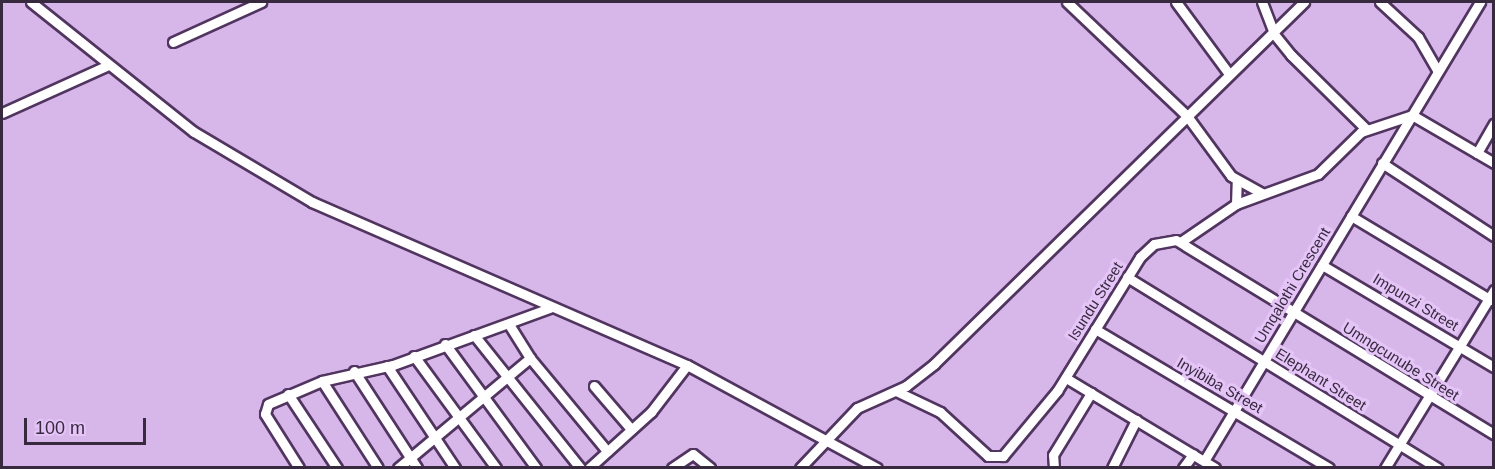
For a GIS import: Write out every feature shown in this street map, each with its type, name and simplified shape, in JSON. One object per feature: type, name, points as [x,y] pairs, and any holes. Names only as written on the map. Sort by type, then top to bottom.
[{"type":"street","points":[[31,2],[106,66],[194,132],[312,202],[550,308],[687,365],[830,439],[877,468]]},
{"type":"street","points":[[173,42],[261,2]]},
{"type":"street","points":[[1067,2],[1187,116],[1238,181],[1262,193]]},
{"type":"street","points":[[1176,2],[1229,74]]},
{"type":"street","points":[[1262,2],[1274,34],[1366,129]]},
{"type":"street","points":[[800,468],[857,408],[896,391],[934,364],[1229,74],[1274,34],[1304,2]]},
{"type":"street","points":[[1380,2],[1418,37],[1438,71]]},
{"type":"street","name":"Umqalothi Crescent","points":[[1204,461],[1480,2]]},
{"type":"street","points":[[2,112],[106,66]]},
{"type":"street","points":[[1292,315],[1182,241],[1236,204],[1318,174],[1366,129],[1412,115],[1494,163]]},
{"type":"street","points":[[1476,153],[1494,123]]},
{"type":"street","points":[[1382,163],[1494,236]]},
{"type":"street","points":[[1236,204],[1238,181]]},
{"type":"street","points":[[1351,216],[1492,296],[1428,394],[1385,468]]},
{"type":"street","name":"Isundu Street","points":[[896,391],[928,405],[997,458],[1017,443],[1066,378],[1127,277],[1154,244],[1182,241]]},
{"type":"street","name":"Impunzi Street","points":[[1322,265],[1494,367]]},
{"type":"street","name":"Elephant Street","points":[[1127,277],[1398,446],[1438,468]]},
{"type":"street","points":[[299,468],[264,411],[288,394],[354,371],[387,366],[474,334],[510,326],[550,308]]},
{"type":"street","name":"Umngcunube Street","points":[[1292,315],[1494,434]]},
{"type":"street","points":[[510,326],[530,358],[607,452]]},
{"type":"street","name":"Inyibiba Street","points":[[1095,329],[1235,410],[1329,468]]},
{"type":"street","points":[[474,334],[505,380],[580,468]]},
{"type":"street","points":[[445,345],[483,400],[536,468]]},
{"type":"street","points":[[414,356],[458,420],[496,468]]},
{"type":"street","points":[[398,468],[483,400],[530,358]]},
{"type":"street","points":[[589,468],[631,429],[687,365]]},
{"type":"street","points":[[387,366],[433,440],[455,468]]},
{"type":"street","points":[[354,371],[417,468]]},
{"type":"street","points":[[1066,378],[1215,468]]},
{"type":"street","points":[[322,381],[378,468]]},
{"type":"street","points":[[594,386],[631,429]]},
{"type":"street","points":[[1054,468],[1053,455],[1091,393]]},
{"type":"street","points":[[288,394],[337,468]]},
{"type":"street","points":[[1112,468],[1136,420]]},
{"type":"street","points":[[672,468],[693,454],[710,468]]},
{"type":"street","points":[[1183,468],[1193,454]]}]
